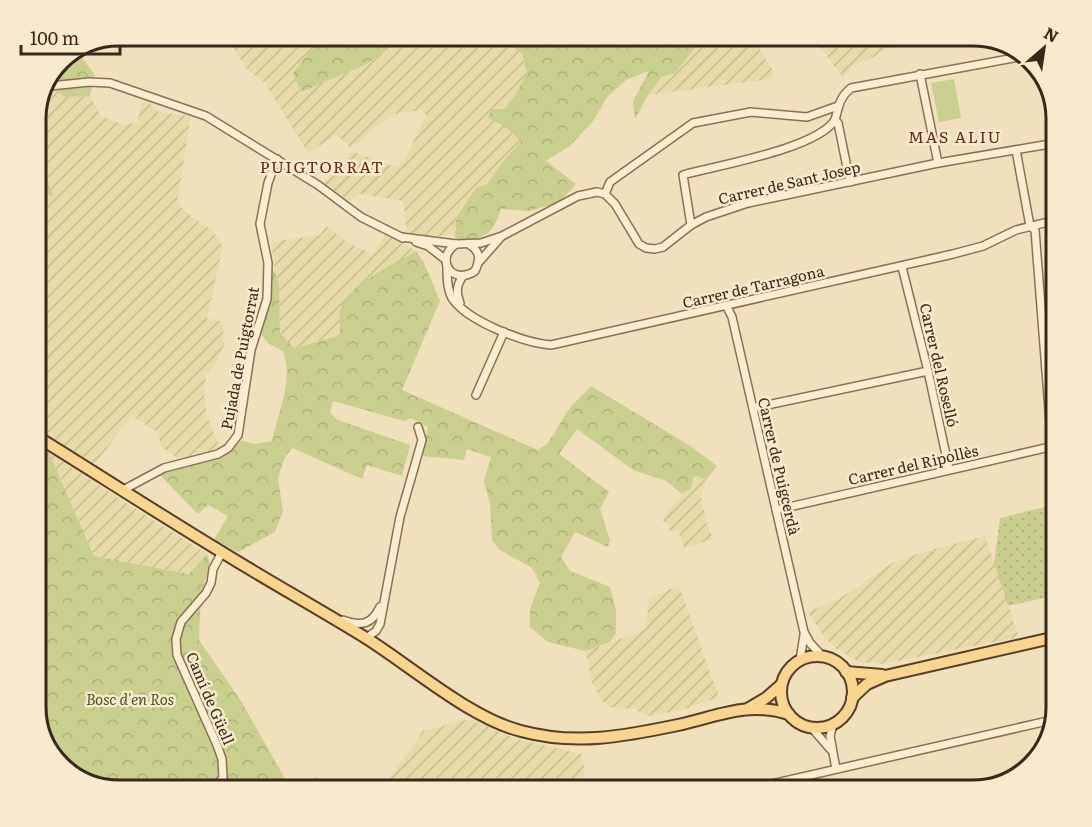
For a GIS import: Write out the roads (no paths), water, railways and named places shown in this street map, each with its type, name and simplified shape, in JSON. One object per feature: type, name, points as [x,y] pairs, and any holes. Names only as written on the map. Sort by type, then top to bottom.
[{"type":"main road","points":[[47,443],[449,695],[474,710],[519,731],[556,738],[587,740],[679,725],[749,708],[770,708],[789,714]]},
{"type":"main road","points":[[322,615],[366,639],[397,661]]},
{"type":"main road","points":[[852,698],[850,680],[846,672],[832,660],[823,657],[807,657],[800,660],[788,670],[782,685],[784,705],[796,721],[811,727],[825,726],[833,723],[847,711],[852,698],[867,684],[885,676],[1046,639]]},
{"type":"main road","points":[[846,672],[885,676]]},
{"type":"main road","points":[[749,708],[782,685]]},
{"type":"street","points":[[691,225],[683,175],[801,143],[830,128],[836,120],[843,94],[851,88],[1012,58]]},
{"type":"street","points":[[920,74],[938,163]]},
{"type":"street","points":[[55,85],[89,82],[110,83],[206,117],[277,159],[361,216],[401,237],[428,246],[456,275],[463,276],[475,271],[479,262],[502,236]]},
{"type":"street","points":[[401,237],[456,244],[481,243],[502,236],[588,192],[605,194],[610,182],[693,123],[751,112],[807,117],[838,106]]},
{"type":"street","points":[[836,120],[850,182]]},
{"type":"street","name":"Carrer de Sant Josep","points":[[605,194],[615,204],[634,238],[646,248],[655,249],[663,247],[691,225],[722,210],[748,203],[938,163],[1046,145]]},
{"type":"street","points":[[1016,150],[1030,226],[1035,230],[1046,355]]},
{"type":"street","name":"Pujada de Puigtorrat","points":[[123,490],[165,468],[218,454],[228,448],[238,435],[251,350],[267,299],[268,263],[260,224],[266,192],[277,159]]},
{"type":"street","name":"Carrer de Tarragona","points":[[446,263],[452,298],[475,318],[526,342],[551,345],[902,267],[982,246],[1016,230],[1046,222]]},
{"type":"street","points":[[446,263],[448,252],[456,244]]},
{"type":"street","points":[[470,244],[478,254],[479,262]]},
{"type":"street","name":"Carrer del Roselló","points":[[902,267],[950,469]]},
{"type":"street","points":[[461,306],[457,293],[458,283],[463,276]]},
{"type":"street","name":"Carrer de Puigcerdà","points":[[728,307],[804,632],[810,643],[823,657]]},
{"type":"street","points":[[476,395],[504,332]]},
{"type":"street","points":[[753,408],[928,371]]},
{"type":"street","points":[[397,661],[378,639],[377,630],[400,517],[422,440],[418,427]]},
{"type":"street","name":"Carrer del Ripollès","points":[[776,510],[1046,448]]},
{"type":"street","name":"Camí de Güell","points":[[221,780],[223,778],[222,759],[177,655],[176,639],[181,622],[206,593],[211,583],[213,569],[225,554]]},
{"type":"street","points":[[366,639],[372,620],[383,602]]},
{"type":"street","points":[[322,615],[356,623],[372,620]]},
{"type":"street","points":[[366,639],[377,630]]},
{"type":"street","name":"Carrer de Puigcerdà","points":[[800,660],[804,632]]},
{"type":"street","points":[[788,780],[1044,722]]},
{"type":"street","points":[[833,723],[830,736],[836,769]]},
{"type":"street","points":[[811,727],[831,750]]},
{"type":"district","name":"MAS ALIU","points":[[955,136]]},
{"type":"district","name":"PUIGTORRAT","points":[[322,166]]},
{"type":"park label","name":"Bosc d'en Ros","points":[[130,698]]}]
